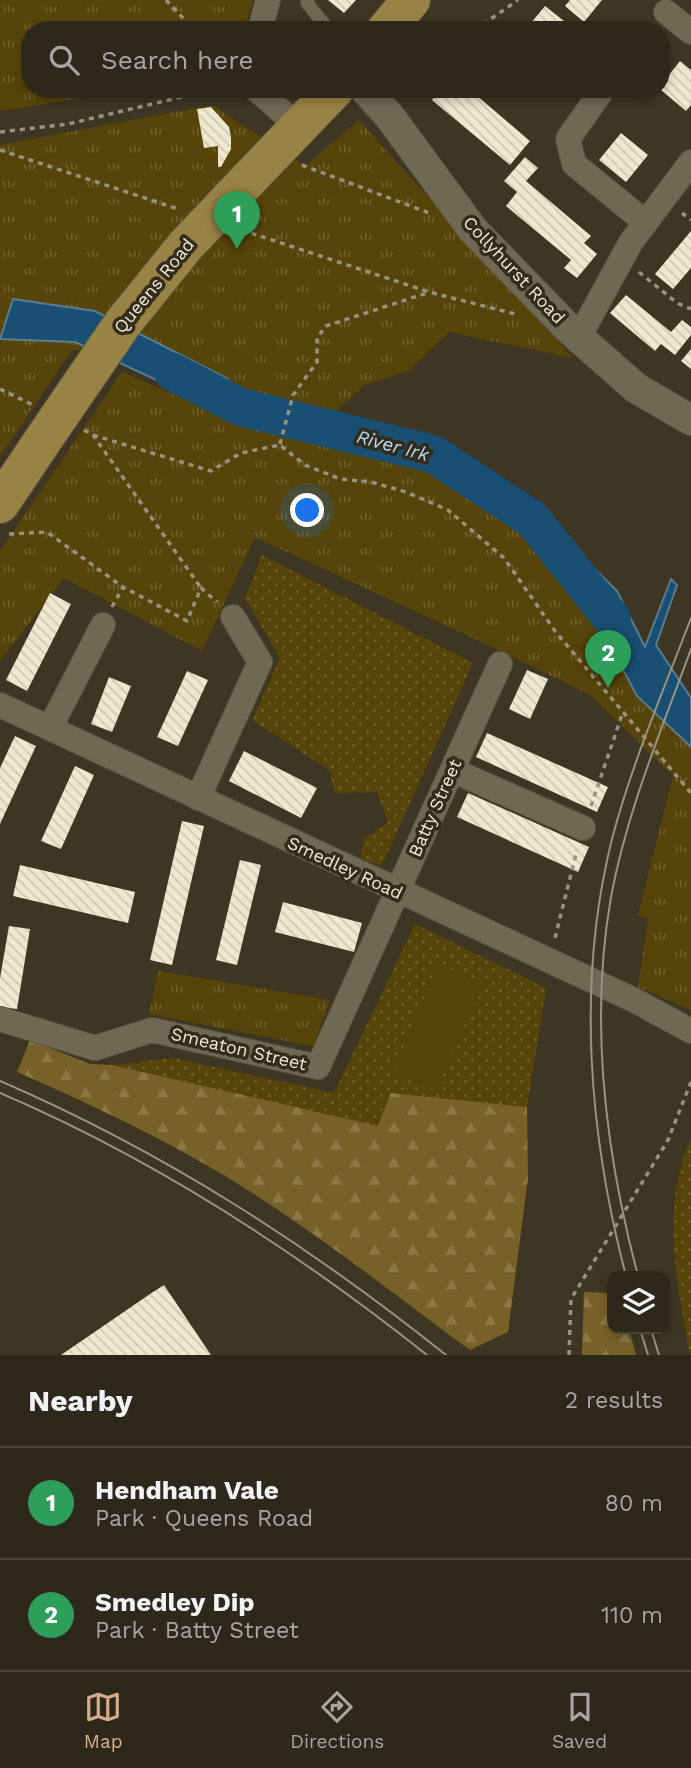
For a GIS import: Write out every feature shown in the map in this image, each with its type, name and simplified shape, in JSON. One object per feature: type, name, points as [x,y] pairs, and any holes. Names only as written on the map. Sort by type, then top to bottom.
[{"type":"highway","points":[[394,21],[411,0]]},
{"type":"highway","name":"Queens Road","points":[[0,504],[39,423],[186,244],[244,184],[297,144],[329,98]]},
{"type":"street","points":[[262,21],[268,0]]},
{"type":"street","points":[[666,12],[691,33]]},
{"type":"street","points":[[263,98],[297,144]]},
{"type":"street","name":"Collyhurst Road","points":[[373,98],[473,230],[573,332],[636,388],[691,420]]},
{"type":"street","points":[[597,98],[568,139],[574,164],[645,222]]},
{"type":"street","points":[[573,332],[645,222],[691,162]]},
{"type":"street","points":[[198,798],[260,662],[233,617]]},
{"type":"street","points":[[50,728],[103,625]]},
{"type":"street","name":"Batty Street","points":[[317,1067],[500,664]]},
{"type":"street","name":"Smedley Road","points":[[0,705],[548,961],[691,1031]]},
{"type":"street","points":[[452,770],[583,828]]},
{"type":"street","name":"Smeaton Street","points":[[0,1019],[96,1048],[152,1030],[317,1067]]},
{"type":"lane","points":[[309,0],[307,3],[321,21]]},
{"type":"path","points":[[166,0],[186,21]]},
{"type":"path","points":[[487,21],[517,0]]},
{"type":"path","points":[[0,132],[68,124],[177,98]]},
{"type":"path","points":[[297,144],[473,230]]},
{"type":"path","points":[[0,150],[184,211]]},
{"type":"path","points":[[236,228],[429,292],[573,332]]},
{"type":"path","points":[[620,262],[640,273],[677,303],[691,309]]},
{"type":"path","points":[[280,445],[293,395],[317,362],[317,338],[326,326],[429,292]]},
{"type":"path","points":[[0,389],[39,423]]},
{"type":"path","points":[[82,429],[93,435],[211,471],[241,453],[280,445],[306,465],[340,479],[371,482],[406,492],[447,510],[504,558],[555,631],[691,793]]},
{"type":"path","points":[[93,435],[201,588],[233,617]]},
{"type":"path","points":[[0,534],[47,532],[123,587],[187,621],[201,588]]},
{"type":"path","points":[[548,961],[583,828],[623,712]]},
{"type":"path","points":[[569,1355],[571,1299],[668,1140],[691,1082]]},
{"type":"green space","points":[[0,0],[253,0],[247,21],[21,21],[21,98],[82,98],[0,111]]},
{"type":"green space","points":[[212,105],[305,166],[359,120],[573,358],[449,332],[409,371],[365,385],[328,418],[283,410],[146,354],[72,350],[0,456],[0,145]]},
{"type":"green space","points":[[122,372],[218,414],[429,467],[544,543],[633,679],[691,738],[691,1010],[638,987],[648,919],[638,915],[673,776],[592,696],[255,537],[202,651],[64,578],[0,661],[0,551]]},
{"type":"green space","points":[[262,555],[473,663],[382,865],[360,859],[364,839],[388,822],[377,792],[335,793],[329,770],[252,720],[280,658],[245,598]]},
{"type":"green space","points":[[415,924],[546,988],[527,1107],[392,1093],[378,1127],[112,1065],[173,1058],[334,1093]]},
{"type":"green space","points":[[438,964],[483,983],[436,1091],[393,1073]]},
{"type":"green space","points":[[158,971],[330,1000],[313,1046],[149,1014]]},
{"type":"green space","points":[[30,1040],[90,1064],[112,1065],[378,1126],[391,1093],[527,1107],[528,1178],[508,1332],[470,1350],[329,1245],[250,1191],[152,1136],[17,1072]]},
{"type":"green space","points":[[691,1138],[690,1355],[676,1273],[674,1218],[676,1191]]},
{"type":"green space","points":[[584,1292],[607,1293],[607,1334],[630,1334],[636,1355],[582,1355]]},
{"type":"water","points":[[13,299],[95,311],[228,379],[212,406],[75,342],[0,339]]},
{"type":"water","points":[[592,566],[617,591],[645,647],[671,579],[677,585],[656,645],[691,698],[691,747],[637,696],[602,630],[572,589]]},
{"type":"building","points":[[328,0],[356,0],[344,13]]},
{"type":"building","points":[[570,0],[602,0],[585,21],[565,6]]},
{"type":"building","points":[[545,6],[564,21],[532,21]]},
{"type":"building","points":[[680,61],[691,70],[691,105],[686,111],[670,98],[670,74]]},
{"type":"building","points":[[480,98],[530,141],[510,165],[432,100]]},
{"type":"building","points":[[211,107],[229,127],[231,137],[231,149],[221,167],[218,167],[218,146],[204,148],[197,109]]},
{"type":"building","points":[[621,133],[648,155],[626,182],[599,160]]},
{"type":"building","points":[[525,157],[538,168],[526,181],[591,236],[584,243],[597,254],[577,278],[564,268],[571,260],[506,206],[517,192],[504,181]]},
{"type":"building","points":[[691,231],[691,268],[673,289],[655,274]]},
{"type":"building","points":[[626,295],[671,332],[682,320],[691,327],[691,335],[675,355],[661,344],[655,351],[610,313]]},
{"type":"building","points":[[691,349],[691,369],[681,361]]},
{"type":"building","points":[[50,593],[71,604],[27,691],[6,680]]},
{"type":"building","points":[[527,670],[548,679],[530,719],[509,709]]},
{"type":"building","points":[[187,671],[208,680],[178,746],[157,737]]},
{"type":"building","points":[[109,677],[131,686],[112,732],[91,724]]},
{"type":"building","points":[[487,733],[608,787],[597,812],[476,757]]},
{"type":"building","points":[[15,736],[36,746],[0,824],[0,768]]},
{"type":"building","points":[[244,751],[317,788],[301,818],[229,781]]},
{"type":"building","points":[[75,766],[94,775],[61,849],[41,841]]},
{"type":"building","points":[[468,793],[589,847],[578,872],[457,817]]},
{"type":"building","points":[[182,821],[204,826],[172,965],[150,960]]},
{"type":"building","points":[[240,860],[261,865],[237,965],[216,960]]},
{"type":"building","points":[[20,865],[135,892],[128,923],[13,896]]},
{"type":"building","points":[[283,902],[362,923],[354,952],[275,932]]},
{"type":"building","points":[[9,926],[30,929],[17,1009],[0,1007],[0,978]]},
{"type":"building","points":[[164,1285],[211,1355],[61,1355],[150,1294]]},
{"type":"waterway","name":"River Irk","points":[[173,372],[240,407],[433,454],[532,519],[612,619]]},
{"type":"tram line","points":[[625,1271],[613,1223],[596,1113],[591,1003],[594,948],[601,893],[620,811],[648,728],[691,618]]},
{"type":"tram line","points":[[637,1271],[617,1183],[604,1088],[601,992],[605,944],[611,897],[626,834],[691,649]]},
{"type":"tram line","points":[[0,1081],[119,1138],[232,1203],[341,1275],[446,1355]]},
{"type":"tram line","points":[[0,1093],[113,1147],[222,1210],[327,1279],[427,1355]]},
{"type":"tram line","points":[[642,1334],[648,1355]]},
{"type":"tram line","points":[[653,1334],[659,1355]]},
{"type":"place","name":"Hendham Vale","points":[[237,249]]},
{"type":"place","name":"Smedley Dip","points":[[608,688]]}]
